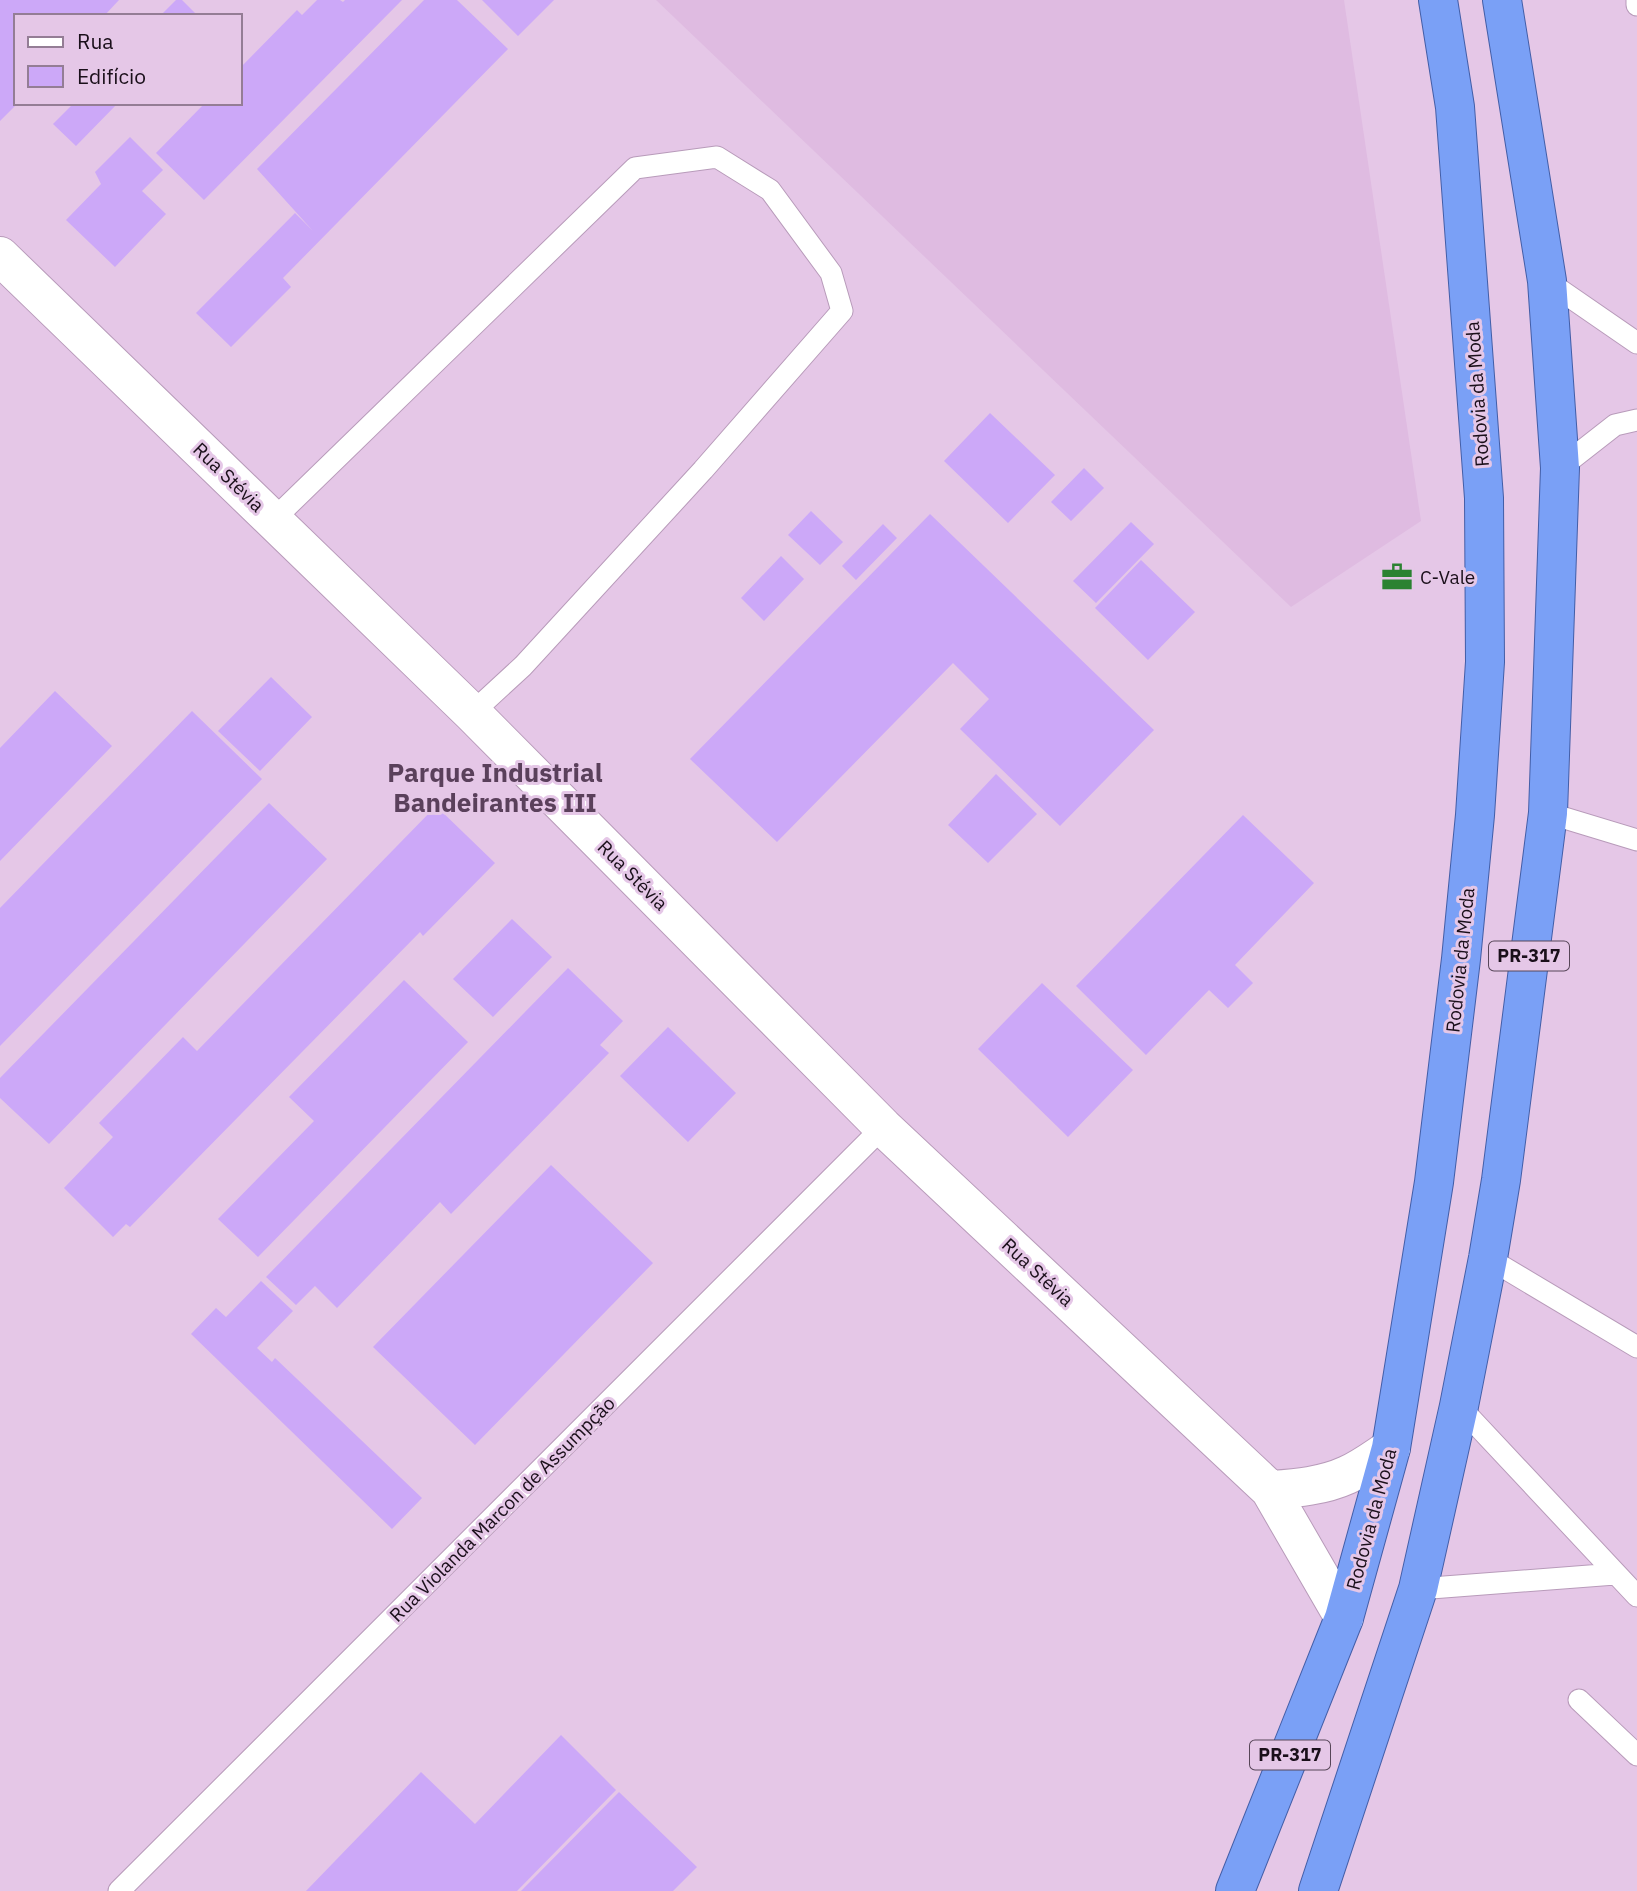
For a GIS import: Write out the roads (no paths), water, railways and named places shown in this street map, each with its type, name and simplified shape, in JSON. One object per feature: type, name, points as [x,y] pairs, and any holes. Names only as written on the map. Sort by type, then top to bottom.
[{"type":"highway","name":"Rodovia da Moda","points":[[1235,1891],[1344,1618],[1391,1448],[1434,1182],[1459,972],[1475,815],[1485,662],[1484,498],[1455,107],[1438,0]]},
{"type":"highway","name":"PR-317","points":[[1318,1891],[1418,1589],[1459,1406],[1501,1180],[1548,813],[1560,468],[1548,281],[1502,0]]},
{"type":"street","name":"Rua Stévia","points":[[0,256],[472,713],[883,1127],[1270,1490],[1344,1618]]},
{"type":"street","points":[[1270,1490],[1327,1483],[1349,1474],[1391,1448]]},
{"type":"lane","points":[[273,520],[635,168],[718,157],[770,190],[831,273],[842,311],[676,499],[523,666],[472,713]]},
{"type":"lane","points":[[1548,281],[1637,343]]},
{"type":"lane","points":[[1560,468],[1615,425],[1637,420]]},
{"type":"lane","points":[[1548,813],[1637,840]]},
{"type":"lane","name":"Rua Violanda Marcon de Assumpção","points":[[119,1891],[883,1127]]},
{"type":"lane","points":[[1488,1258],[1637,1347]]},
{"type":"lane","points":[[1459,1406],[1637,1596]]},
{"type":"lane","points":[[1418,1589],[1615,1574]]},
{"type":"lane","points":[[1578,1700],[1637,1755]]},
{"type":"place","name":"C-Vale","points":[[1397,577]]},
{"type":"district","name":"Parque Industrial Bandeirantes III","points":[[495,788]]}]
